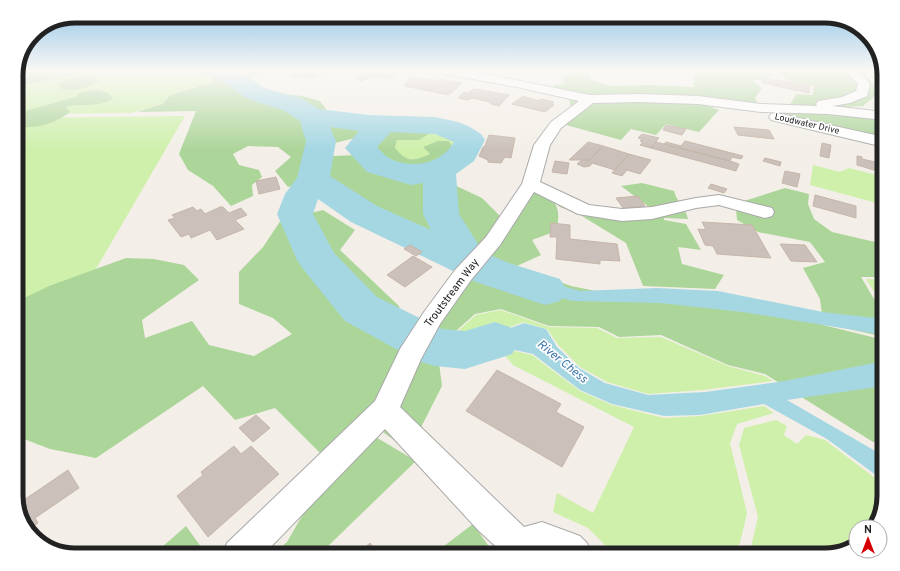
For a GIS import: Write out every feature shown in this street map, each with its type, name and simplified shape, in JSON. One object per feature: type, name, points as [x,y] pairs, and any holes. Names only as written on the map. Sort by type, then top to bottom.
[{"type":"street","points":[[579,97],[590,99],[650,98],[698,100],[761,108],[797,108],[877,115]]},
{"type":"street","points":[[797,108],[845,100],[853,97]]},
{"type":"street","name":"Troutstream Way","points":[[246,548],[385,410],[409,356],[432,318],[463,275],[493,241],[531,184],[542,145],[556,125],[590,99]]},
{"type":"street","name":"Loudwater Drive","points":[[731,104],[793,121],[877,140]]},
{"type":"street","points":[[531,184],[585,210],[622,215],[652,213],[719,200],[765,212]]},
{"type":"street","points":[[385,410],[519,548]]},
{"type":"street","points":[[525,548],[542,539],[568,548]]},
{"type":"green space","points":[[23,97],[168,97],[161,104],[131,113],[23,114]]},
{"type":"green space","points":[[75,97],[112,97],[113,98],[102,103],[66,107],[70,112],[52,122],[45,125],[23,127],[23,112]]},
{"type":"green space","points":[[169,97],[247,97],[251,100],[263,97],[304,97],[320,101],[326,109],[325,122],[362,125],[359,137],[335,143],[331,156],[360,155],[375,171],[411,180],[435,176],[482,198],[501,217],[476,251],[422,231],[381,213],[325,178],[288,187],[275,171],[291,157],[278,147],[248,146],[233,154],[239,165],[259,170],[262,177],[252,185],[253,196],[231,206],[213,186],[188,170],[179,154],[196,111],[137,112],[162,104]]},
{"type":"green space","points":[[587,97],[756,97],[755,98],[758,104],[703,104],[719,110],[699,132],[666,124],[656,135],[631,129],[621,140],[566,125],[574,116],[569,100],[589,97]]},
{"type":"green space","points":[[795,97],[874,97],[863,106],[828,108],[790,105]]},
{"type":"green space","points":[[799,111],[877,118],[877,138],[784,116],[784,112]]},
{"type":"green space","points":[[185,116],[96,269],[23,304],[23,118]]},
{"type":"green space","points":[[408,125],[437,129],[419,140],[397,140],[395,148],[407,158],[415,159],[430,154],[423,147],[438,141],[449,141],[456,154],[437,167],[410,171],[383,162],[370,151],[372,144],[383,132],[382,126]]},
{"type":"green space","points":[[437,129],[455,134],[462,140],[456,154],[449,141],[423,147],[430,154],[415,159],[407,158],[395,148],[397,140],[419,140]]},
{"type":"green space","points":[[813,165],[840,172],[849,168],[877,175],[877,203],[810,185]]},
{"type":"green space","points":[[642,183],[674,191],[688,219],[664,218],[664,220],[686,224],[701,250],[678,247],[682,264],[724,275],[715,289],[643,286],[626,243],[577,213],[560,207],[548,194],[585,212],[653,210],[621,186]]},
{"type":"green space","points":[[785,188],[809,194],[808,204],[814,219],[832,232],[875,242],[877,244],[877,277],[861,277],[874,299],[877,301],[877,335],[823,323],[820,299],[803,268],[825,262],[810,242],[758,232],[737,220],[736,208],[741,202]]},
{"type":"green space","points":[[533,191],[548,197],[556,205],[558,210],[558,223],[556,231],[532,240],[541,255],[517,266],[571,286],[641,300],[791,317],[877,338],[877,442],[873,442],[765,374],[728,365],[661,335],[619,337],[599,327],[549,326],[501,309],[475,314],[448,338],[437,352],[424,344]]},
{"type":"green space","points":[[323,210],[355,230],[340,250],[399,306],[406,339],[438,355],[442,386],[409,451],[361,416],[322,455],[275,408],[235,420],[203,386],[96,458],[50,449],[23,439],[23,299],[49,286],[126,258],[154,259],[184,265],[199,280],[142,320],[145,338],[192,321],[209,345],[254,356],[292,334],[273,318],[239,304],[239,272],[263,247],[281,220]]},
{"type":"green space","points":[[866,279],[877,280],[877,296]]},
{"type":"green space","points":[[501,310],[549,327],[597,328],[617,338],[661,337],[728,366],[765,376],[773,381],[703,390],[648,394],[607,382],[580,367],[559,346],[547,329],[523,322],[478,339],[450,338],[476,315]]},
{"type":"green space","points":[[515,351],[532,355],[580,391],[612,405],[664,418],[700,416],[764,406],[774,413],[737,424],[730,443],[747,513],[740,543],[737,548],[608,548],[588,528],[553,512],[557,493],[593,513],[634,427],[513,365],[502,352]]},
{"type":"green space","points":[[776,420],[787,426],[784,435],[797,444],[806,435],[825,440],[877,480],[877,502],[872,519],[848,519],[848,543],[840,545],[820,548],[751,548],[758,517],[739,445],[744,428]]},
{"type":"green space","points":[[374,436],[416,461],[326,548],[280,548],[287,542],[314,495]]},
{"type":"green space","points":[[473,524],[490,548],[441,548]]},
{"type":"green space","points":[[186,526],[202,548],[161,548]]},
{"type":"water","points":[[492,266],[580,291],[657,288],[718,291],[823,312],[877,318],[877,334],[743,312],[660,303],[573,301],[527,290],[485,276]]},
{"type":"water","points":[[524,323],[546,329],[557,347],[579,368],[605,383],[648,395],[705,392],[785,381],[877,362],[877,387],[787,400],[877,452],[877,476],[827,439],[764,404],[700,415],[664,416],[612,404],[580,390],[533,354],[515,350],[458,356],[437,350],[440,340],[479,340]]},
{"type":"building","points":[[459,97],[508,97],[499,106],[472,98],[467,100],[458,98]]},
{"type":"building","points":[[522,97],[538,101],[541,99],[554,102],[552,104],[554,105],[545,112],[512,104]]},
{"type":"building","points":[[666,125],[686,129],[682,135],[663,130]]},
{"type":"building","points":[[734,127],[769,130],[774,139],[738,135]]},
{"type":"building","points":[[642,134],[659,138],[651,148],[640,145],[643,142],[640,141],[642,139],[638,138]]},
{"type":"building","points":[[489,135],[515,138],[511,158],[505,157],[501,163],[488,162],[488,160],[479,156]]},
{"type":"building","points":[[685,141],[743,156],[741,159],[732,157],[730,161],[664,144],[666,142],[681,146]]},
{"type":"building","points":[[588,142],[603,146],[590,160],[569,160]]},
{"type":"building","points":[[656,142],[739,164],[736,171],[651,148]]},
{"type":"building","points":[[822,143],[831,145],[829,158],[820,156]]},
{"type":"building","points":[[603,146],[629,154],[615,170],[592,163],[590,166],[584,167],[577,164],[582,160],[590,160]]},
{"type":"building","points":[[629,154],[651,160],[640,174],[627,170],[622,176],[612,173]]},
{"type":"building","points":[[857,156],[862,157],[862,159],[877,162],[877,171],[857,165]]},
{"type":"building","points":[[765,158],[781,162],[780,166],[763,161]]},
{"type":"building","points":[[555,161],[569,163],[567,174],[552,172]]},
{"type":"building","points":[[785,171],[800,174],[797,187],[782,183]]},
{"type":"building","points":[[276,177],[280,189],[259,194],[256,181]]},
{"type":"building","points":[[711,184],[727,189],[724,193],[708,188]]},
{"type":"building","points":[[815,195],[856,206],[856,218],[813,206]]},
{"type":"building","points":[[638,196],[645,206],[623,208],[616,198]]},
{"type":"building","points":[[193,207],[197,211],[201,209],[205,214],[220,207],[223,207],[229,213],[241,208],[247,215],[235,220],[244,229],[217,240],[210,230],[191,238],[189,234],[181,237],[168,220],[175,218],[172,215]]},
{"type":"building","points":[[702,222],[752,225],[771,258],[717,254],[713,246],[705,245],[698,229],[706,230]]},
{"type":"building","points":[[551,223],[570,225],[570,239],[617,244],[620,261],[600,260],[600,264],[556,259],[557,237],[550,237]]},
{"type":"building","points":[[780,244],[805,245],[817,262],[791,261]]},
{"type":"building","points":[[410,245],[422,252],[416,256],[404,249]]},
{"type":"building","points":[[413,256],[432,267],[405,287],[387,275]]},
{"type":"building","points":[[497,370],[561,404],[556,412],[584,427],[562,467],[466,411]]},
{"type":"building","points":[[256,415],[270,428],[253,442],[239,428]]},
{"type":"building","points":[[234,446],[241,454],[251,446],[279,474],[208,537],[177,496],[203,475],[201,472]]},
{"type":"building","points":[[68,470],[79,488],[35,518],[38,523],[33,526],[27,516],[23,500]]},
{"type":"building","points":[[370,543],[374,548],[364,548]]},
{"type":"waterway","name":"River Chess","points":[[267,97],[294,105],[312,117]]},
{"type":"waterway","name":"River Chess","points":[[312,117],[368,123]]},
{"type":"waterway","name":"River Chess","points":[[312,117],[321,141],[313,180]]},
{"type":"waterway","name":"River Chess","points":[[368,123],[435,125],[460,133],[470,140],[463,154],[440,171]]},
{"type":"waterway","name":"River Chess","points":[[368,123],[375,133],[360,148],[378,165],[411,175],[440,171]]},
{"type":"waterway","name":"River Chess","points":[[440,171],[441,214],[469,262]]},
{"type":"waterway","name":"River Chess","points":[[313,180],[364,214],[469,262]]},
{"type":"waterway","name":"River Chess","points":[[313,180],[302,194],[295,214],[317,260],[361,309],[435,347],[465,350],[495,341]]},
{"type":"waterway","name":"River Chess","points":[[469,262],[491,272],[545,290]]}]
